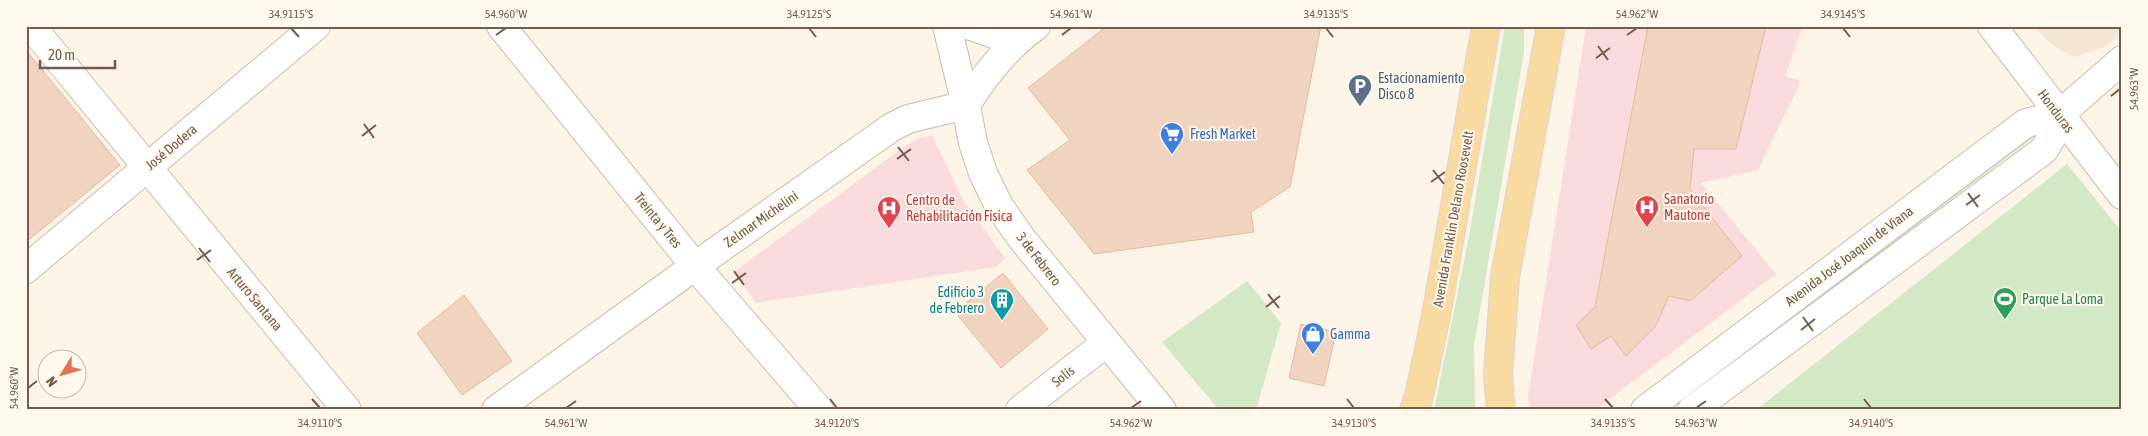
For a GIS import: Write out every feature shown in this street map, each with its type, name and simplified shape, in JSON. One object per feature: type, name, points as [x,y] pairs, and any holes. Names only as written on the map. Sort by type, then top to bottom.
[{"type":"main road","name":"Avenida Franklin Delano Roosevelt","points":[[1414,410],[1419,396],[1436,316],[1486,26]]},
{"type":"main road","points":[[1501,410],[1498,375],[1505,277],[1551,26]]},
{"type":"street","name":"Arturo Santana","points":[[31,26],[346,410]]},
{"type":"street","name":"José Dodera","points":[[26,269],[316,26]]},
{"type":"street","name":"Treinta y Tres","points":[[501,26],[695,266],[819,410]]},
{"type":"street","name":"3 de Febrero","points":[[947,26],[966,104],[973,144],[983,173],[999,206],[1022,239],[1162,410]]},
{"type":"street","points":[[971,26],[1000,36],[1029,31]]},
{"type":"street","name":"Honduras","points":[[1992,26],[2122,195]]},
{"type":"street","points":[[966,104],[990,70],[1029,31]]},
{"type":"street","name":"Avenida José Joaquín de Viana","points":[[1645,410],[2026,123],[2059,115],[2122,60]]},
{"type":"street","name":"Zelmar Michelini","points":[[496,410],[892,127],[908,119],[966,104]]},
{"type":"street","name":"Avenida José Joaquín de Viana","points":[[1692,410],[2044,150],[2053,135],[2059,115]]},
{"type":"street","points":[[1785,304],[1803,328]]},
{"type":"street","name":"Solís","points":[[1020,410],[1106,343]]},
{"type":"shaded area","name":"Sanatorio Mautone","points":[[1586,26],[1803,26],[1785,76],[1801,81],[1758,170],[1701,183],[1776,274],[1595,410],[1530,410],[1528,397]]},
{"type":"shaded area","points":[[2033,26],[2122,26],[2122,33],[2107,46],[2074,57],[2055,47]]},
{"type":"shaded area","name":"Centro de Rehabilitación Física","points":[[932,135],[963,200],[1005,258],[996,267],[756,303],[734,272],[901,149],[916,139]]},
{"type":"green space","points":[[1505,26],[1524,26],[1524,52],[1474,345],[1475,410],[1434,410],[1469,236]]},
{"type":"green space","points":[[2038,129],[2042,131],[1808,307],[1805,306]]},
{"type":"green space","name":"Parque La Loma","points":[[2067,164],[2122,232],[2122,410],[1756,410]]},
{"type":"green space","points":[[1247,281],[1281,323],[1256,410],[1219,410],[1162,342]]},
{"type":"building","name":"Fresh Market","points":[[1107,26],[1321,26],[1290,187],[1251,212],[1254,232],[1094,254],[1027,170],[1070,140],[1028,88]]},
{"type":"building","name":"Sanatorio Mautone","points":[[1648,26],[1766,26],[1736,149],[1694,149],[1690,189],[1742,256],[1690,301],[1669,296],[1655,327],[1626,356],[1611,336],[1591,349],[1576,325],[1595,307]]},
{"type":"building","points":[[26,50],[120,165],[26,242]]},
{"type":"building","name":"Edificio 3 de Febrero","points":[[1003,273],[1048,329],[1001,368],[955,312]]},
{"type":"building","points":[[464,295],[512,361],[462,395],[417,333]]},
{"type":"building","name":"Gamma","points":[[1301,324],[1336,332],[1324,386],[1289,378]]},
{"type":"place","name":"Estacionamiento Disco 8","points":[[1360,107]]},
{"type":"place","name":"Fresh Market","points":[[1172,155]]},
{"type":"place","name":"Sanatorio Mautone","points":[[1647,228]]},
{"type":"place","name":"Centro de Rehabilitación Física","points":[[889,229]]},
{"type":"place","name":"Parque La Loma","points":[[2005,320]]},
{"type":"place","name":"Edificio 3 de Febrero","points":[[1002,321]]},
{"type":"place","name":"Gamma","points":[[1313,355]]}]
